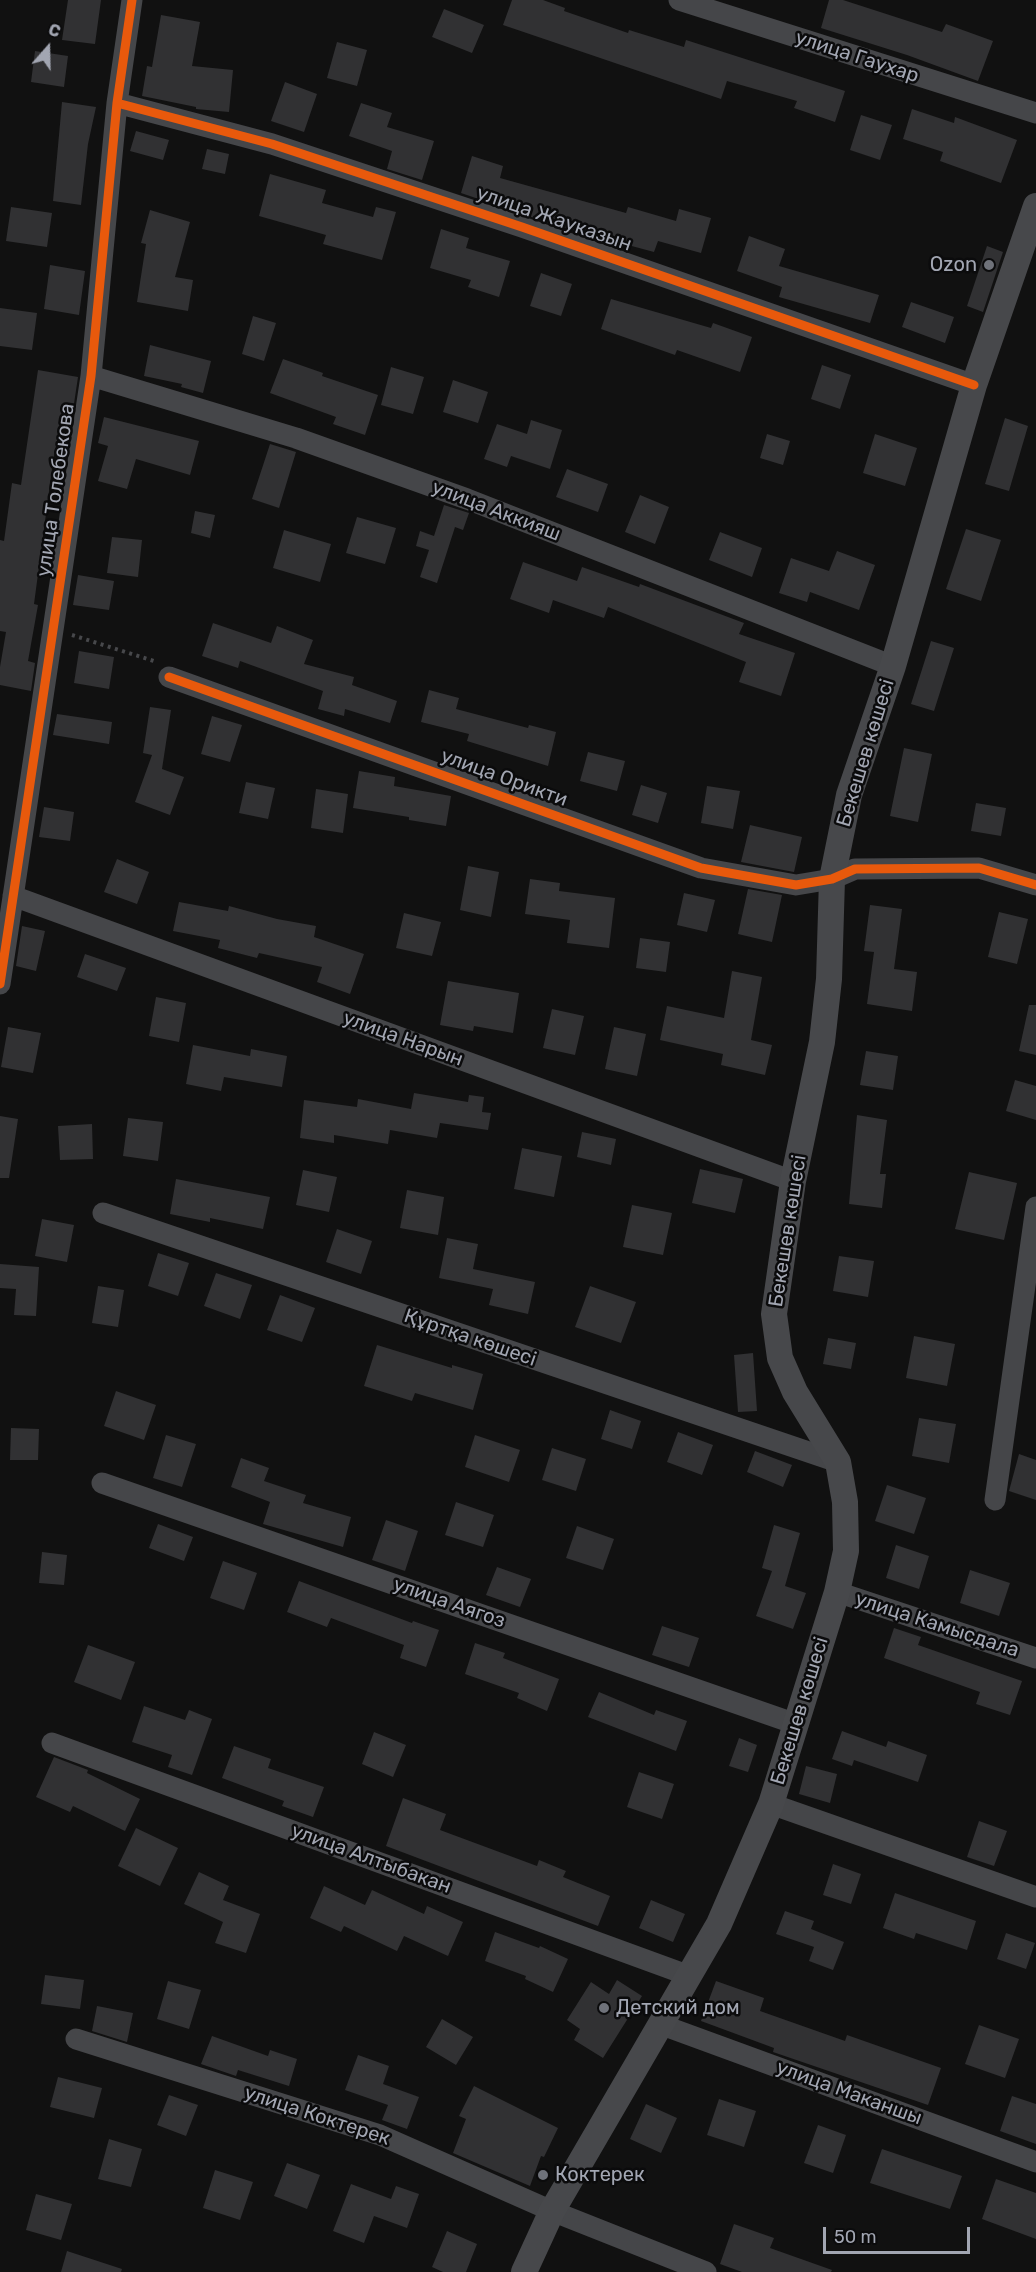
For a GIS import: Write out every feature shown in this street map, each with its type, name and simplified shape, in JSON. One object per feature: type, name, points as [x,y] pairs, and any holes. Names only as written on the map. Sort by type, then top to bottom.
[{"type":"main road","name":"Бекешев көшесі","points":[[524,2272],[552,2211],[719,1924],[771,1804],[837,1592],[846,1551],[845,1502],[838,1462],[795,1392],[780,1358],[774,1314],[793,1181],[822,1042],[829,979],[832,879],[849,795],[893,666],[974,385],[1036,206]]},
{"type":"street","name":"улица Толебекова","points":[[0,984],[91,376],[117,104],[132,0]]},
{"type":"street","name":"улица Гаухар","points":[[679,0],[1036,113]]},
{"type":"street","name":"улица Жауказын","points":[[117,104],[272,144],[533,231],[974,385]]},
{"type":"street","name":"улица Аккияш","points":[[91,376],[296,438],[467,499],[893,666]]},
{"type":"street","name":"улица Орикти","points":[[169,678],[701,868],[796,885],[832,879],[855,869],[979,868],[1036,885]]},
{"type":"street","name":"улица Нарын","points":[[13,896],[793,1181]]},
{"type":"street","points":[[995,1500],[1036,1207]]},
{"type":"street","name":"Құртқа көшесі","points":[[103,1214],[838,1462]]},
{"type":"street","name":"улица Аягоз","points":[[102,1483],[796,1724]]},
{"type":"street","name":"улица Камысдала","points":[[837,1592],[1036,1658]]},
{"type":"street","name":"улица Алтыбакан","points":[[52,1743],[690,1976]]},
{"type":"street","points":[[771,1804],[1036,1897]]},
{"type":"street","name":"улица Маканшы","points":[[662,2025],[1036,2162]]},
{"type":"street","name":"улица Коктерек","points":[[76,2039],[380,2135],[552,2211],[706,2272]]},
{"type":"path","points":[[54,630],[104,644],[164,665],[169,678]]},
{"type":"building","points":[[68,0],[101,0],[95,44],[62,40]]},
{"type":"building","points":[[512,0],[543,0],[565,8],[564,11],[628,33],[629,30],[684,47],[686,40],[845,91],[835,122],[794,108],[797,101],[727,81],[721,99],[503,25]]},
{"type":"building","points":[[829,0],[843,0],[942,32],[946,24],[993,41],[978,81],[907,55],[821,28]]},
{"type":"building","points":[[444,9],[484,25],[472,53],[432,37]]},
{"type":"building","points":[[161,15],[200,22],[192,66],[233,70],[229,112],[196,109],[196,107],[142,96],[147,66],[152,67]]},
{"type":"building","points":[[337,42],[367,50],[357,86],[327,78]]},
{"type":"building","points":[[35,51],[68,56],[64,87],[31,82]]},
{"type":"building","points":[[285,82],[317,94],[304,132],[271,121]]},
{"type":"building","points":[[62,102],[96,107],[88,144],[81,205],[53,201]]},
{"type":"building","points":[[361,103],[392,113],[387,127],[434,141],[422,180],[387,169],[392,151],[349,136]]},
{"type":"building","points":[[912,109],[954,123],[955,117],[1017,140],[1001,183],[940,161],[943,152],[903,139]]},
{"type":"building","points":[[861,115],[892,125],[880,160],[850,150]]},
{"type":"building","points":[[136,131],[169,140],[163,160],[130,151]]},
{"type":"building","points":[[207,149],[229,154],[225,174],[202,169]]},
{"type":"building","points":[[472,156],[503,166],[500,178],[626,213],[628,207],[676,221],[679,209],[711,218],[701,253],[658,241],[654,252],[561,227],[461,193]]},
{"type":"building","points":[[270,174],[326,190],[322,203],[373,217],[376,207],[396,212],[382,260],[323,244],[326,235],[259,216]]},
{"type":"building","points":[[11,207],[52,213],[47,247],[6,241]]},
{"type":"building","points":[[150,210],[190,222],[175,277],[193,280],[188,311],[137,302],[146,244],[141,243]]},
{"type":"building","points":[[441,229],[469,238],[466,248],[510,261],[499,297],[468,287],[471,280],[430,268]]},
{"type":"building","points":[[749,236],[785,249],[779,266],[879,295],[870,323],[779,297],[782,287],[737,271]]},
{"type":"building","points":[[987,246],[1003,252],[983,312],[967,306]]},
{"type":"building","points":[[50,265],[85,271],[79,315],[44,309]]},
{"type":"building","points":[[541,273],[572,284],[561,316],[530,306]]},
{"type":"building","points":[[611,299],[711,328],[713,323],[752,337],[740,372],[677,350],[675,355],[601,329]]},
{"type":"building","points":[[911,302],[954,317],[945,343],[902,327]]},
{"type":"building","points":[[0,308],[37,313],[32,350],[0,346]]},
{"type":"building","points":[[253,316],[276,323],[264,361],[242,354]]},
{"type":"building","points":[[150,345],[211,361],[203,393],[181,387],[182,384],[144,376]]},
{"type":"building","points":[[283,359],[323,373],[322,376],[378,395],[365,435],[333,424],[336,417],[270,393]]},
{"type":"building","points":[[822,365],[851,375],[840,409],[811,399]]},
{"type":"building","points":[[391,367],[424,377],[413,414],[381,405]]},
{"type":"building","points":[[38,370],[78,377],[72,417],[62,416],[53,461],[34,604],[38,605],[28,661],[35,663],[31,691],[0,685],[0,667],[6,632],[0,631],[0,540],[4,541],[12,483],[21,485]]},
{"type":"building","points":[[453,380],[488,392],[478,423],[443,412]]},
{"type":"building","points":[[104,417],[199,441],[190,475],[136,459],[127,489],[98,481],[108,446],[98,443]]},
{"type":"building","points":[[1005,418],[1028,426],[1009,491],[985,484]]},
{"type":"building","points":[[531,420],[562,430],[550,469],[511,456],[507,467],[484,459],[497,424],[527,434]]},
{"type":"building","points":[[767,434],[790,441],[783,465],[760,458]]},
{"type":"building","points":[[875,434],[917,448],[905,486],[863,473]]},
{"type":"building","points":[[270,444],[296,452],[279,508],[252,499]]},
{"type":"building","points":[[567,469],[608,484],[598,512],[556,497]]},
{"type":"building","points":[[640,495],[669,507],[655,544],[625,532]]},
{"type":"building","points":[[444,505],[469,513],[463,530],[455,527],[437,583],[420,577],[429,550],[416,546],[420,531],[434,536]]},
{"type":"building","points":[[195,511],[215,515],[210,538],[191,533]]},
{"type":"building","points":[[357,517],[396,528],[385,564],[346,553]]},
{"type":"building","points":[[966,529],[1001,540],[981,601],[946,589]]},
{"type":"building","points":[[284,530],[331,544],[320,582],[273,568]]},
{"type":"building","points":[[720,532],[762,548],[752,577],[709,560]]},
{"type":"building","points":[[112,537],[142,540],[138,577],[107,573]]},
{"type":"building","points":[[837,551],[875,565],[859,610],[810,592],[807,602],[779,593],[791,558],[829,571]]},
{"type":"building","points":[[523,562],[577,581],[582,567],[639,587],[640,584],[744,623],[739,634],[795,653],[781,696],[739,682],[746,662],[608,607],[604,618],[553,600],[549,613],[510,599]]},
{"type":"building","points":[[78,575],[114,581],[109,610],[73,605]]},
{"type":"building","points":[[213,623],[271,643],[277,626],[313,640],[304,664],[354,677],[352,685],[397,701],[390,723],[345,709],[344,716],[318,709],[323,691],[240,661],[238,668],[202,656]]},
{"type":"building","points":[[931,641],[954,648],[934,711],[911,704]]},
{"type":"building","points":[[79,651],[114,657],[109,689],[74,683]]},
{"type":"building","points":[[429,690],[459,698],[456,709],[528,728],[529,725],[556,732],[548,766],[467,741],[469,734],[421,722]]},
{"type":"building","points":[[150,707],[171,710],[162,769],[184,777],[170,815],[135,802],[152,755],[143,753]]},
{"type":"building","points":[[57,714],[112,722],[109,744],[53,735]]},
{"type":"building","points":[[212,716],[242,725],[230,762],[201,754]]},
{"type":"building","points":[[904,748],[932,754],[918,822],[890,816]]},
{"type":"building","points":[[588,752],[625,761],[617,791],[580,781]]},
{"type":"building","points":[[359,771],[395,777],[394,786],[451,796],[446,826],[409,820],[409,817],[353,808]]},
{"type":"building","points":[[246,782],[275,788],[268,819],[239,813]]},
{"type":"building","points":[[641,785],[667,793],[658,823],[632,815]]},
{"type":"building","points":[[707,786],[740,791],[733,829],[701,823]]},
{"type":"building","points":[[316,789],[348,794],[343,833],[311,828]]},
{"type":"building","points":[[976,803],[1006,808],[1001,836],[971,831]]},
{"type":"building","points":[[44,807],[74,812],[70,841],[39,837]]},
{"type":"building","points":[[750,825],[802,837],[794,872],[741,862]]},
{"type":"building","points":[[117,859],[149,872],[137,904],[104,892]]},
{"type":"building","points":[[468,866],[499,872],[491,917],[460,910]]},
{"type":"building","points":[[530,879],[560,883],[559,891],[615,898],[609,948],[567,943],[570,920],[525,914]]},
{"type":"building","points":[[748,889],[782,895],[772,942],[738,934]]},
{"type":"building","points":[[684,893],[715,900],[707,932],[677,925]]},
{"type":"building","points":[[179,902],[228,911],[229,906],[277,919],[316,926],[314,937],[364,954],[350,994],[317,982],[322,967],[259,953],[257,958],[218,948],[220,940],[173,931]]},
{"type":"building","points":[[870,905],[902,909],[894,969],[917,972],[912,1011],[867,1004],[874,952],[864,951]]},
{"type":"building","points":[[999,912],[1028,919],[1017,964],[988,957]]},
{"type":"building","points":[[404,913],[441,922],[432,956],[396,948]]},
{"type":"building","points":[[22,926],[45,931],[36,971],[16,966]]},
{"type":"building","points":[[640,938],[670,942],[666,972],[636,968]]},
{"type":"building","points":[[85,954],[126,968],[117,991],[77,977]]},
{"type":"building","points":[[732,971],[762,977],[751,1040],[772,1045],[765,1075],[721,1065],[723,1054],[660,1040],[667,1006],[724,1018]]},
{"type":"building","points":[[448,981],[519,993],[513,1033],[474,1026],[473,1031],[440,1025]]},
{"type":"building","points":[[156,997],[186,1003],[179,1042],[149,1036]]},
{"type":"building","points":[[1029,1005],[1036,1005],[1036,1055],[1019,1051]]},
{"type":"building","points":[[552,1009],[584,1016],[575,1055],[543,1048]]},
{"type":"building","points":[[8,1027],[41,1033],[33,1073],[1,1067]]},
{"type":"building","points":[[614,1027],[646,1034],[637,1076],[605,1069]]},
{"type":"building","points":[[193,1045],[250,1056],[251,1049],[287,1056],[282,1087],[224,1077],[221,1091],[186,1084]]},
{"type":"building","points":[[866,1051],[898,1056],[893,1090],[860,1085]]},
{"type":"building","points":[[1015,1080],[1036,1086],[1036,1120],[1006,1111]]},
{"type":"building","points":[[414,1093],[468,1102],[469,1095],[484,1097],[482,1112],[491,1113],[488,1130],[440,1123],[437,1138],[390,1130],[388,1144],[334,1135],[334,1143],[300,1138],[304,1100],[357,1107],[358,1099],[411,1109]]},
{"type":"building","points":[[857,1115],[887,1120],[880,1174],[886,1174],[882,1208],[849,1204]]},
{"type":"building","points":[[0,1116],[18,1119],[9,1178],[0,1178]]},
{"type":"building","points":[[128,1118],[163,1122],[158,1161],[123,1156]]},
{"type":"building","points":[[92,1124],[93,1159],[60,1160],[58,1126]]},
{"type":"building","points":[[582,1132],[616,1139],[611,1165],[577,1157]]},
{"type":"building","points":[[522,1148],[562,1156],[554,1197],[514,1189]]},
{"type":"building","points":[[700,1169],[743,1179],[735,1213],[692,1203]]},
{"type":"building","points":[[303,1170],[337,1177],[329,1212],[296,1205]]},
{"type":"building","points":[[969,1172],[1017,1183],[1004,1240],[955,1229]]},
{"type":"building","points":[[176,1179],[270,1197],[263,1229],[210,1218],[210,1222],[170,1214]]},
{"type":"building","points":[[407,1190],[444,1197],[438,1235],[400,1228]]},
{"type":"building","points":[[632,1205],[672,1213],[663,1255],[623,1247]]},
{"type":"building","points":[[42,1219],[74,1225],[67,1262],[35,1256]]},
{"type":"building","points":[[337,1229],[372,1241],[361,1274],[326,1262]]},
{"type":"building","points":[[447,1238],[478,1244],[473,1269],[535,1282],[528,1314],[489,1305],[493,1289],[439,1278]]},
{"type":"building","points":[[158,1253],[189,1263],[178,1296],[148,1286]]},
{"type":"building","points":[[839,1256],[874,1261],[868,1297],[833,1291]]},
{"type":"building","points":[[0,1264],[39,1267],[36,1316],[14,1315],[16,1289],[0,1288]]},
{"type":"building","points":[[216,1273],[252,1285],[240,1319],[204,1306]]},
{"type":"building","points":[[98,1286],[124,1290],[118,1327],[92,1323]]},
{"type":"building","points":[[590,1286],[636,1302],[621,1343],[575,1327]]},
{"type":"building","points":[[280,1295],[315,1308],[302,1342],[267,1330]]},
{"type":"building","points":[[914,1336],[955,1344],[947,1386],[906,1378]]},
{"type":"building","points":[[828,1338],[856,1343],[851,1369],[823,1364]]},
{"type":"building","points":[[377,1345],[452,1368],[452,1365],[483,1374],[473,1410],[415,1393],[412,1401],[364,1386]]},
{"type":"building","points":[[753,1353],[757,1411],[738,1412],[734,1355]]},
{"type":"building","points":[[116,1391],[156,1405],[144,1440],[104,1426]]},
{"type":"building","points":[[610,1410],[641,1421],[632,1449],[601,1439]]},
{"type":"building","points":[[919,1418],[956,1424],[949,1463],[912,1456]]},
{"type":"building","points":[[11,1428],[39,1429],[38,1460],[10,1460]]},
{"type":"building","points":[[678,1432],[713,1445],[702,1475],[667,1462]]},
{"type":"building","points":[[166,1435],[196,1444],[182,1487],[153,1478]]},
{"type":"building","points":[[475,1435],[520,1450],[509,1482],[465,1467]]},
{"type":"building","points":[[552,1448],[586,1459],[576,1491],[542,1480]]},
{"type":"building","points":[[755,1451],[792,1465],[783,1487],[747,1472]]},
{"type":"building","points":[[1019,1454],[1036,1460],[1036,1500],[1009,1491]]},
{"type":"building","points":[[241,1458],[269,1468],[264,1481],[306,1495],[303,1503],[351,1517],[343,1547],[263,1524],[270,1502],[231,1487]]},
{"type":"building","points":[[887,1485],[926,1498],[914,1534],[875,1521]]},
{"type":"building","points":[[456,1502],[494,1515],[483,1547],[445,1535]]},
{"type":"building","points":[[386,1520],[418,1531],[405,1571],[372,1560]]},
{"type":"building","points":[[158,1524],[193,1537],[184,1561],[149,1548]]},
{"type":"building","points":[[774,1525],[800,1533],[785,1586],[806,1593],[793,1629],[756,1616],[772,1571],[762,1568]]},
{"type":"building","points":[[577,1526],[614,1539],[603,1570],[566,1558]]},
{"type":"building","points":[[896,1545],[929,1556],[919,1589],[886,1578]]},
{"type":"building","points":[[42,1552],[67,1555],[64,1585],[39,1583]]},
{"type":"building","points":[[223,1561],[257,1573],[244,1610],[210,1598]]},
{"type":"building","points":[[497,1567],[531,1579],[520,1607],[486,1595]]},
{"type":"building","points":[[970,1570],[1010,1583],[999,1616],[960,1603]]},
{"type":"building","points":[[299,1581],[412,1623],[413,1621],[439,1630],[426,1667],[400,1658],[404,1645],[331,1618],[327,1627],[287,1612]]},
{"type":"building","points":[[662,1626],[699,1638],[689,1667],[652,1655]]},
{"type":"building","points":[[894,1628],[921,1637],[918,1645],[1022,1681],[1010,1715],[976,1704],[980,1692],[884,1658]]},
{"type":"building","points":[[475,1643],[505,1653],[503,1658],[559,1679],[547,1711],[517,1698],[519,1693],[465,1674]]},
{"type":"building","points":[[88,1645],[135,1662],[121,1700],[74,1682]]},
{"type":"building","points":[[599,1692],[654,1715],[656,1710],[687,1721],[676,1751],[588,1717]]},
{"type":"building","points":[[144,1706],[185,1720],[189,1710],[212,1719],[192,1775],[168,1767],[172,1755],[132,1742]]},
{"type":"building","points":[[842,1731],[886,1747],[888,1741],[927,1755],[918,1782],[854,1760],[852,1766],[832,1759]]},
{"type":"building","points":[[374,1732],[406,1745],[393,1777],[362,1764]]},
{"type":"building","points":[[739,1738],[757,1745],[748,1772],[729,1766]]},
{"type":"building","points":[[234,1746],[271,1759],[268,1768],[324,1787],[313,1817],[282,1806],[284,1801],[222,1778]]},
{"type":"building","points":[[54,1757],[88,1770],[87,1773],[140,1799],[125,1831],[73,1806],[70,1812],[36,1797]]},
{"type":"building","points":[[806,1766],[837,1774],[830,1803],[799,1794]]},
{"type":"building","points":[[639,1772],[674,1784],[662,1819],[627,1807]]},
{"type":"building","points":[[403,1798],[446,1814],[440,1830],[537,1866],[539,1860],[566,1871],[563,1877],[610,1896],[598,1926],[386,1846]]},
{"type":"building","points":[[979,1821],[1007,1831],[994,1866],[967,1857]]},
{"type":"building","points":[[136,1828],[178,1848],[160,1886],[118,1866]]},
{"type":"building","points":[[833,1864],[861,1874],[851,1904],[823,1895]]},
{"type":"building","points":[[199,1872],[229,1886],[223,1900],[260,1914],[246,1953],[215,1943],[223,1922],[184,1904]]},
{"type":"building","points":[[324,1886],[365,1905],[372,1890],[424,1914],[427,1906],[463,1922],[448,1956],[404,1936],[397,1951],[344,1926],[341,1932],[310,1918]]},
{"type":"building","points":[[895,1893],[976,1921],[967,1950],[916,1933],[914,1939],[883,1928]]},
{"type":"building","points":[[651,1900],[685,1914],[673,1942],[639,1928]]},
{"type":"building","points":[[785,1911],[814,1921],[811,1929],[844,1942],[833,1970],[809,1961],[814,1947],[776,1934]]},
{"type":"building","points":[[495,1932],[539,1948],[540,1946],[568,1959],[553,1992],[525,1979],[526,1976],[485,1961]]},
{"type":"building","points":[[1006,1933],[1035,1943],[1026,1969],[997,1959]]},
{"type":"building","points":[[45,1975],[84,1980],[80,2009],[41,2004]]},
{"type":"building","name":"Детский дом","points":[[617,1980],[642,1996],[603,2058],[574,2040],[580,2029],[567,2020],[591,1982],[609,1994]]},
{"type":"building","points":[[168,1981],[201,1990],[189,2029],[157,2019]]},
{"type":"building","points":[[716,1981],[764,1998],[760,2011],[845,2041],[847,2035],[941,2068],[928,2105],[773,2052],[774,2048],[701,2021]]},
{"type":"building","points":[[97,2006],[133,2013],[127,2042],[92,2031]]},
{"type":"building","points":[[442,2019],[473,2037],[456,2065],[426,2047]]},
{"type":"building","points":[[979,2025],[1019,2039],[1005,2078],[965,2064]]},
{"type":"building","points":[[212,2036],[268,2056],[270,2050],[297,2059],[289,2086],[238,2070],[236,2076],[201,2064]]},
{"type":"building","points":[[358,2055],[389,2066],[383,2084],[419,2097],[407,2129],[382,2120],[388,2105],[345,2090]]},
{"type":"building","points":[[58,2077],[102,2088],[94,2118],[50,2107]]},
{"type":"building","points":[[474,2086],[558,2128],[544,2157],[541,2156],[530,2186],[453,2153],[466,2119],[459,2116]]},
{"type":"building","points":[[169,2095],[198,2105],[186,2136],[157,2125]]},
{"type":"building","points":[[1012,2096],[1036,2104],[1036,2144],[1000,2131]]},
{"type":"building","points":[[719,2099],[756,2111],[744,2147],[707,2135]]},
{"type":"building","points":[[646,2104],[677,2118],[661,2153],[630,2139]]},
{"type":"building","points":[[818,2125],[846,2135],[833,2173],[804,2163]]},
{"type":"building","points":[[109,2139],[142,2149],[131,2187],[98,2179]]},
{"type":"building","points":[[882,2149],[962,2176],[950,2209],[870,2183]]},
{"type":"building","points":[[287,2163],[320,2175],[307,2209],[274,2196]]},
{"type":"building","points":[[215,2170],[253,2182],[240,2220],[203,2208]]},
{"type":"building","points":[[996,2179],[1036,2193],[1036,2239],[982,2219]]},
{"type":"building","points":[[351,2184],[391,2199],[396,2186],[419,2194],[407,2228],[374,2216],[364,2243],[333,2231]]},
{"type":"building","points":[[36,2194],[72,2204],[61,2240],[26,2230]]},
{"type":"building","points":[[734,2224],[774,2238],[770,2248],[832,2270],[831,2272],[742,2272],[720,2264]]},
{"type":"building","points":[[447,2231],[477,2244],[466,2272],[443,2272],[432,2267]]},
{"type":"building","points":[[67,2251],[122,2269],[121,2272],[61,2272]]},
{"type":"cycle path","points":[[0,984],[91,376],[117,103],[132,0]]},
{"type":"cycle path","points":[[117,103],[272,144],[522,227],[974,385]]},
{"type":"cycle path","points":[[169,677],[701,868],[796,885],[832,879],[855,869],[979,868],[1036,885]]},
{"type":"place","name":"Ozon","points":[[989,265]]},
{"type":"place","name":"Детский дом","points":[[604,2008]]},
{"type":"place","name":"Коктерек","points":[[543,2175]]}]
